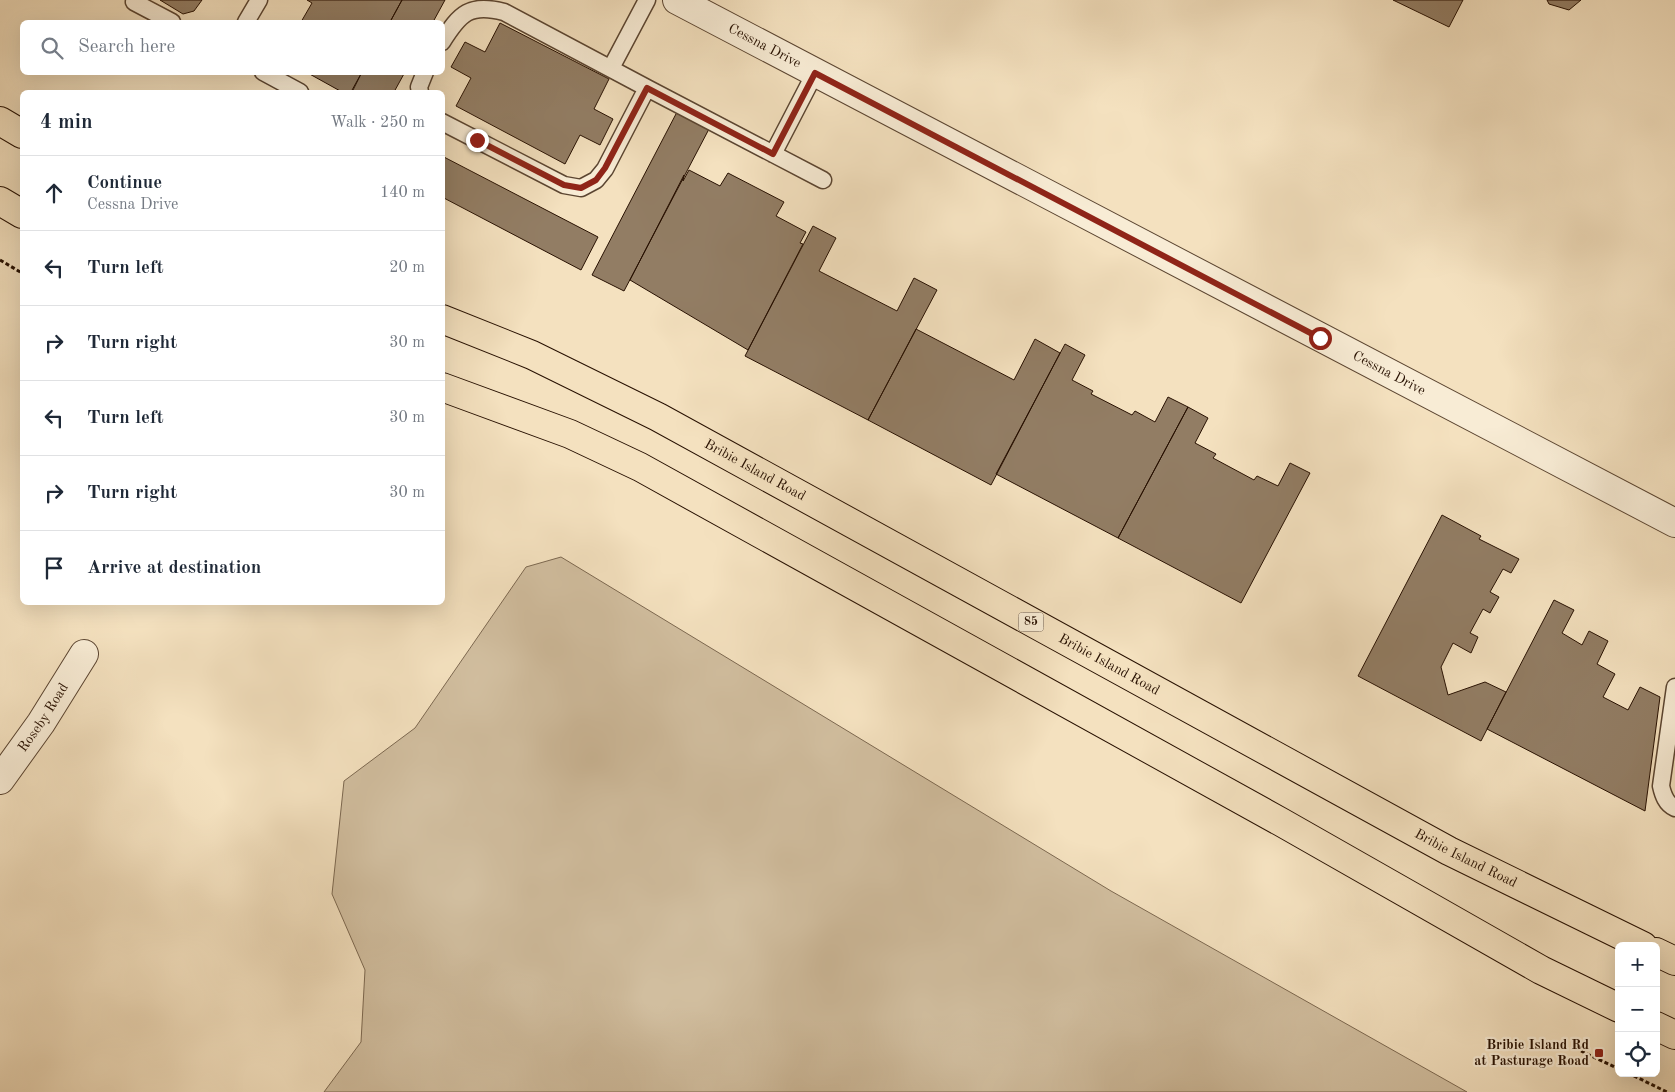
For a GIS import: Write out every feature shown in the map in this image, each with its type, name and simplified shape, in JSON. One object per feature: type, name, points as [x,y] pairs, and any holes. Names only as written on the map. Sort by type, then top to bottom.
[{"type":"main road","points":[[0,122],[20,133]]},
{"type":"main road","points":[[0,201],[20,213]]},
{"type":"main road","name":"Bribie Island Road","points":[[445,320],[532,355],[658,418],[1441,847],[1635,942]]},
{"type":"main road","points":[[445,388],[570,434],[640,467],[1281,822],[1541,970],[1615,1006]]},
{"type":"main road","points":[[1660,954],[1675,961]]},
{"type":"main road","points":[[1660,1028],[1675,1035]]},
{"type":"street","name":"Cessna Drive","points":[[677,0],[1675,523]]},
{"type":"street","name":"Roseby Road","points":[[0,780],[41,723],[84,654]]},
{"type":"lane","points":[[247,20],[259,0]]},
{"type":"lane","points":[[611,68],[647,0]]},
{"type":"lane","points":[[134,2],[168,20]]},
{"type":"lane","points":[[445,38],[454,24],[470,9],[489,8],[504,12],[823,180]]},
{"type":"lane","points":[[773,154],[815,73]]},
{"type":"lane","points":[[269,75],[296,90]]},
{"type":"lane","points":[[420,90],[424,75]]},
{"type":"lane","points":[[445,124],[564,185],[581,188],[596,180],[605,168],[647,88]]},
{"type":"lane","points":[[1675,687],[1661,786],[1663,796],[1670,806],[1675,808]]},
{"type":"path","points":[[0,260],[20,272]]},
{"type":"path","points":[[1581,1051],[1615,1067]]},
{"type":"path","points":[[1636,1077],[1668,1092]]},
{"type":"shaded area","points":[[561,557],[1111,891],[1467,1092],[324,1092],[361,1042],[365,970],[332,894],[344,781],[415,728],[526,567]]},
{"type":"building","points":[[160,0],[202,0],[194,11],[183,14]]},
{"type":"building","points":[[307,0],[402,0],[391,20],[302,20],[312,3]]},
{"type":"building","points":[[402,0],[445,0],[434,20],[391,20]]},
{"type":"building","points":[[1393,0],[1463,0],[1449,27]]},
{"type":"building","points":[[1547,0],[1581,0],[1569,10],[1549,4]]},
{"type":"building","points":[[500,23],[609,79],[594,109],[613,119],[600,145],[580,135],[565,164],[456,106],[471,78],[451,67],[465,42],[485,52]]},
{"type":"building","points":[[311,75],[360,75],[352,90],[338,90]]},
{"type":"building","points":[[360,75],[403,75],[395,90],[353,90]]},
{"type":"building","points":[[677,112],[709,129],[624,291],[592,275]]},
{"type":"building","points":[[445,158],[598,237],[581,270],[445,199]]},
{"type":"building","points":[[689,170],[720,186],[728,173],[784,202],[776,216],[806,232],[800,243],[803,244],[748,350],[630,280],[684,175],[683,181]]},
{"type":"building","points":[[813,226],[836,238],[819,271],[897,311],[914,278],[937,290],[868,420],[745,356]]},
{"type":"building","points":[[916,329],[1014,380],[1035,339],[1060,353],[991,485],[868,420]]},
{"type":"building","points":[[1065,344],[1085,355],[1072,380],[1093,391],[1091,394],[1132,415],[1135,411],[1155,422],[1168,397],[1188,407],[1118,538],[996,474]]},
{"type":"building","points":[[1188,407],[1208,418],[1195,443],[1216,454],[1213,458],[1254,480],[1257,476],[1278,486],[1290,463],[1310,473],[1241,603],[1118,538]]},
{"type":"building","points":[[1442,515],[1481,536],[1479,539],[1519,559],[1511,573],[1503,569],[1490,592],[1499,597],[1490,613],[1483,609],[1470,633],[1478,637],[1471,653],[1453,643],[1441,667],[1448,695],[1485,682],[1506,692],[1481,741],[1358,676]]},
{"type":"building","points":[[1554,600],[1574,610],[1562,633],[1582,645],[1589,631],[1608,641],[1597,664],[1615,674],[1603,697],[1628,710],[1640,687],[1660,697],[1645,811],[1487,729]]},
{"type":"place","name":"Bribie Island Rd at Pasturage Road","points":[[1599,1053]]},
{"type":"route","points":[[477,140],[564,185],[581,188],[596,180],[605,168],[647,88],[773,154],[815,73],[1320,338]]}]
